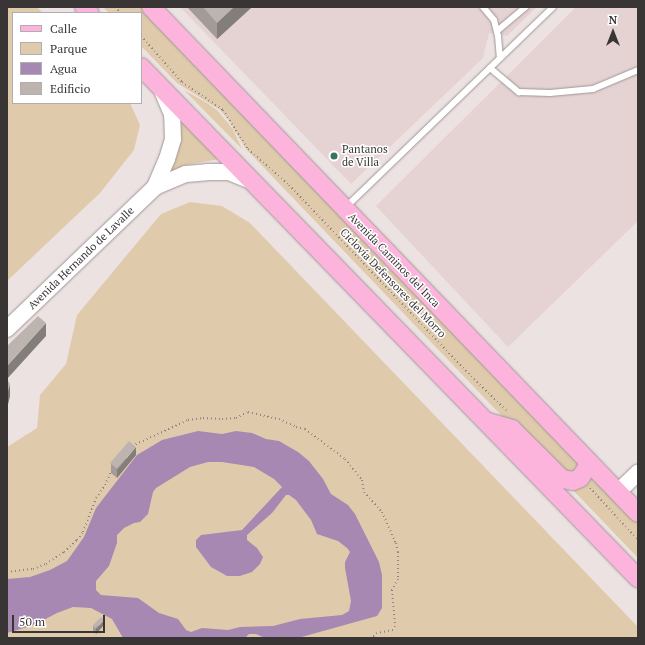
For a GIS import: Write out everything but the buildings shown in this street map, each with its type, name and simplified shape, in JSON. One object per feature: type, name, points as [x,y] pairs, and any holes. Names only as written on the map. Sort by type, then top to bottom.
[{"type":"main road","name":"Avenida Caminos del Inca","points":[[150,7],[638,512]]},
{"type":"main road","points":[[142,68],[638,578]]},
{"type":"main road","points":[[486,421],[512,429],[562,479],[573,481],[580,478],[588,466],[588,460]]},
{"type":"street","name":"Avenida Hernando de Lavalle","points":[[155,187],[167,160],[173,139],[172,114],[162,88]]},
{"type":"street","name":"Avenida Hernando de Lavalle","points":[[7,329],[155,187],[186,174],[207,172],[229,172],[253,181]]},
{"type":"street","points":[[618,492],[638,473]]},
{"type":"lane","points":[[483,7],[494,20],[497,31],[500,58]]},
{"type":"lane","points":[[497,31],[526,7]]},
{"type":"lane","points":[[345,208],[554,7]]},
{"type":"lane","points":[[490,68],[519,92],[550,93],[593,89],[638,70]]},
{"type":"path","name":"Ciclovía Defensores del Morro","points":[[142,37],[182,82],[223,110],[248,149],[289,185],[474,379],[510,414]]},
{"type":"path","points":[[127,449],[140,441],[188,420],[202,418],[236,418],[248,412],[279,418],[296,427],[305,429],[345,459],[362,480],[364,492],[382,512],[398,552],[398,579],[392,590],[395,626],[393,630],[377,633],[371,638]]},
{"type":"path","points":[[7,572],[33,569],[46,564],[64,552],[83,532],[96,498],[105,485],[114,466]]},
{"type":"path","points":[[580,478],[638,540]]},
{"type":"path","points":[[93,638],[105,638]]},
{"type":"shaded area","points":[[180,7],[537,7],[507,36],[489,33],[483,58],[351,184]]},
{"type":"shaded area","points":[[576,7],[638,7],[638,221],[508,347],[376,206]]},
{"type":"green space","points":[[7,7],[37,7],[42,12],[12,12],[12,104],[130,104],[140,125],[134,150],[100,193],[7,281]]},
{"type":"green space","points":[[103,7],[141,7],[638,519],[638,558],[246,149],[227,118],[220,110],[177,83],[142,47],[142,12],[108,12]]},
{"type":"green space","points":[[184,90],[217,110],[233,129],[242,149]]},
{"type":"green space","points":[[183,113],[219,159],[187,165],[170,174],[166,171],[179,144]]},
{"type":"green space","points":[[190,202],[222,206],[250,223],[638,627],[638,638],[7,638],[7,447],[37,428],[40,395],[66,364],[77,315],[161,214]]},
{"type":"water","points":[[198,431],[222,434],[236,431],[252,433],[266,439],[279,441],[298,452],[309,461],[323,479],[331,494],[348,505],[355,514],[379,562],[382,575],[382,608],[377,616],[298,638],[265,638],[256,634],[249,634],[245,638],[123,638],[112,619],[91,608],[73,607],[57,613],[34,625],[7,633],[7,579],[30,577],[50,570],[67,561],[84,537],[96,508],[137,455],[162,440]],"holes":[[[208,462],[222,462],[254,467],[274,479],[282,487],[242,530],[201,535],[196,540],[196,547],[211,567],[227,576],[240,576],[252,572],[260,564],[263,557],[257,548],[247,540],[247,535],[272,513],[286,495],[289,495],[296,500],[311,520],[317,534],[338,541],[350,552],[345,562],[351,601],[349,611],[342,615],[300,619],[273,626],[240,627],[228,630],[202,628],[191,632],[186,630],[178,619],[159,613],[138,598],[101,595],[96,590],[96,581],[109,566],[117,543],[117,535],[124,528],[140,522],[148,514],[153,492],[156,488],[190,467]]]},
{"type":"place","name":"Pantanos de Villa","points":[[334,156]]}]
